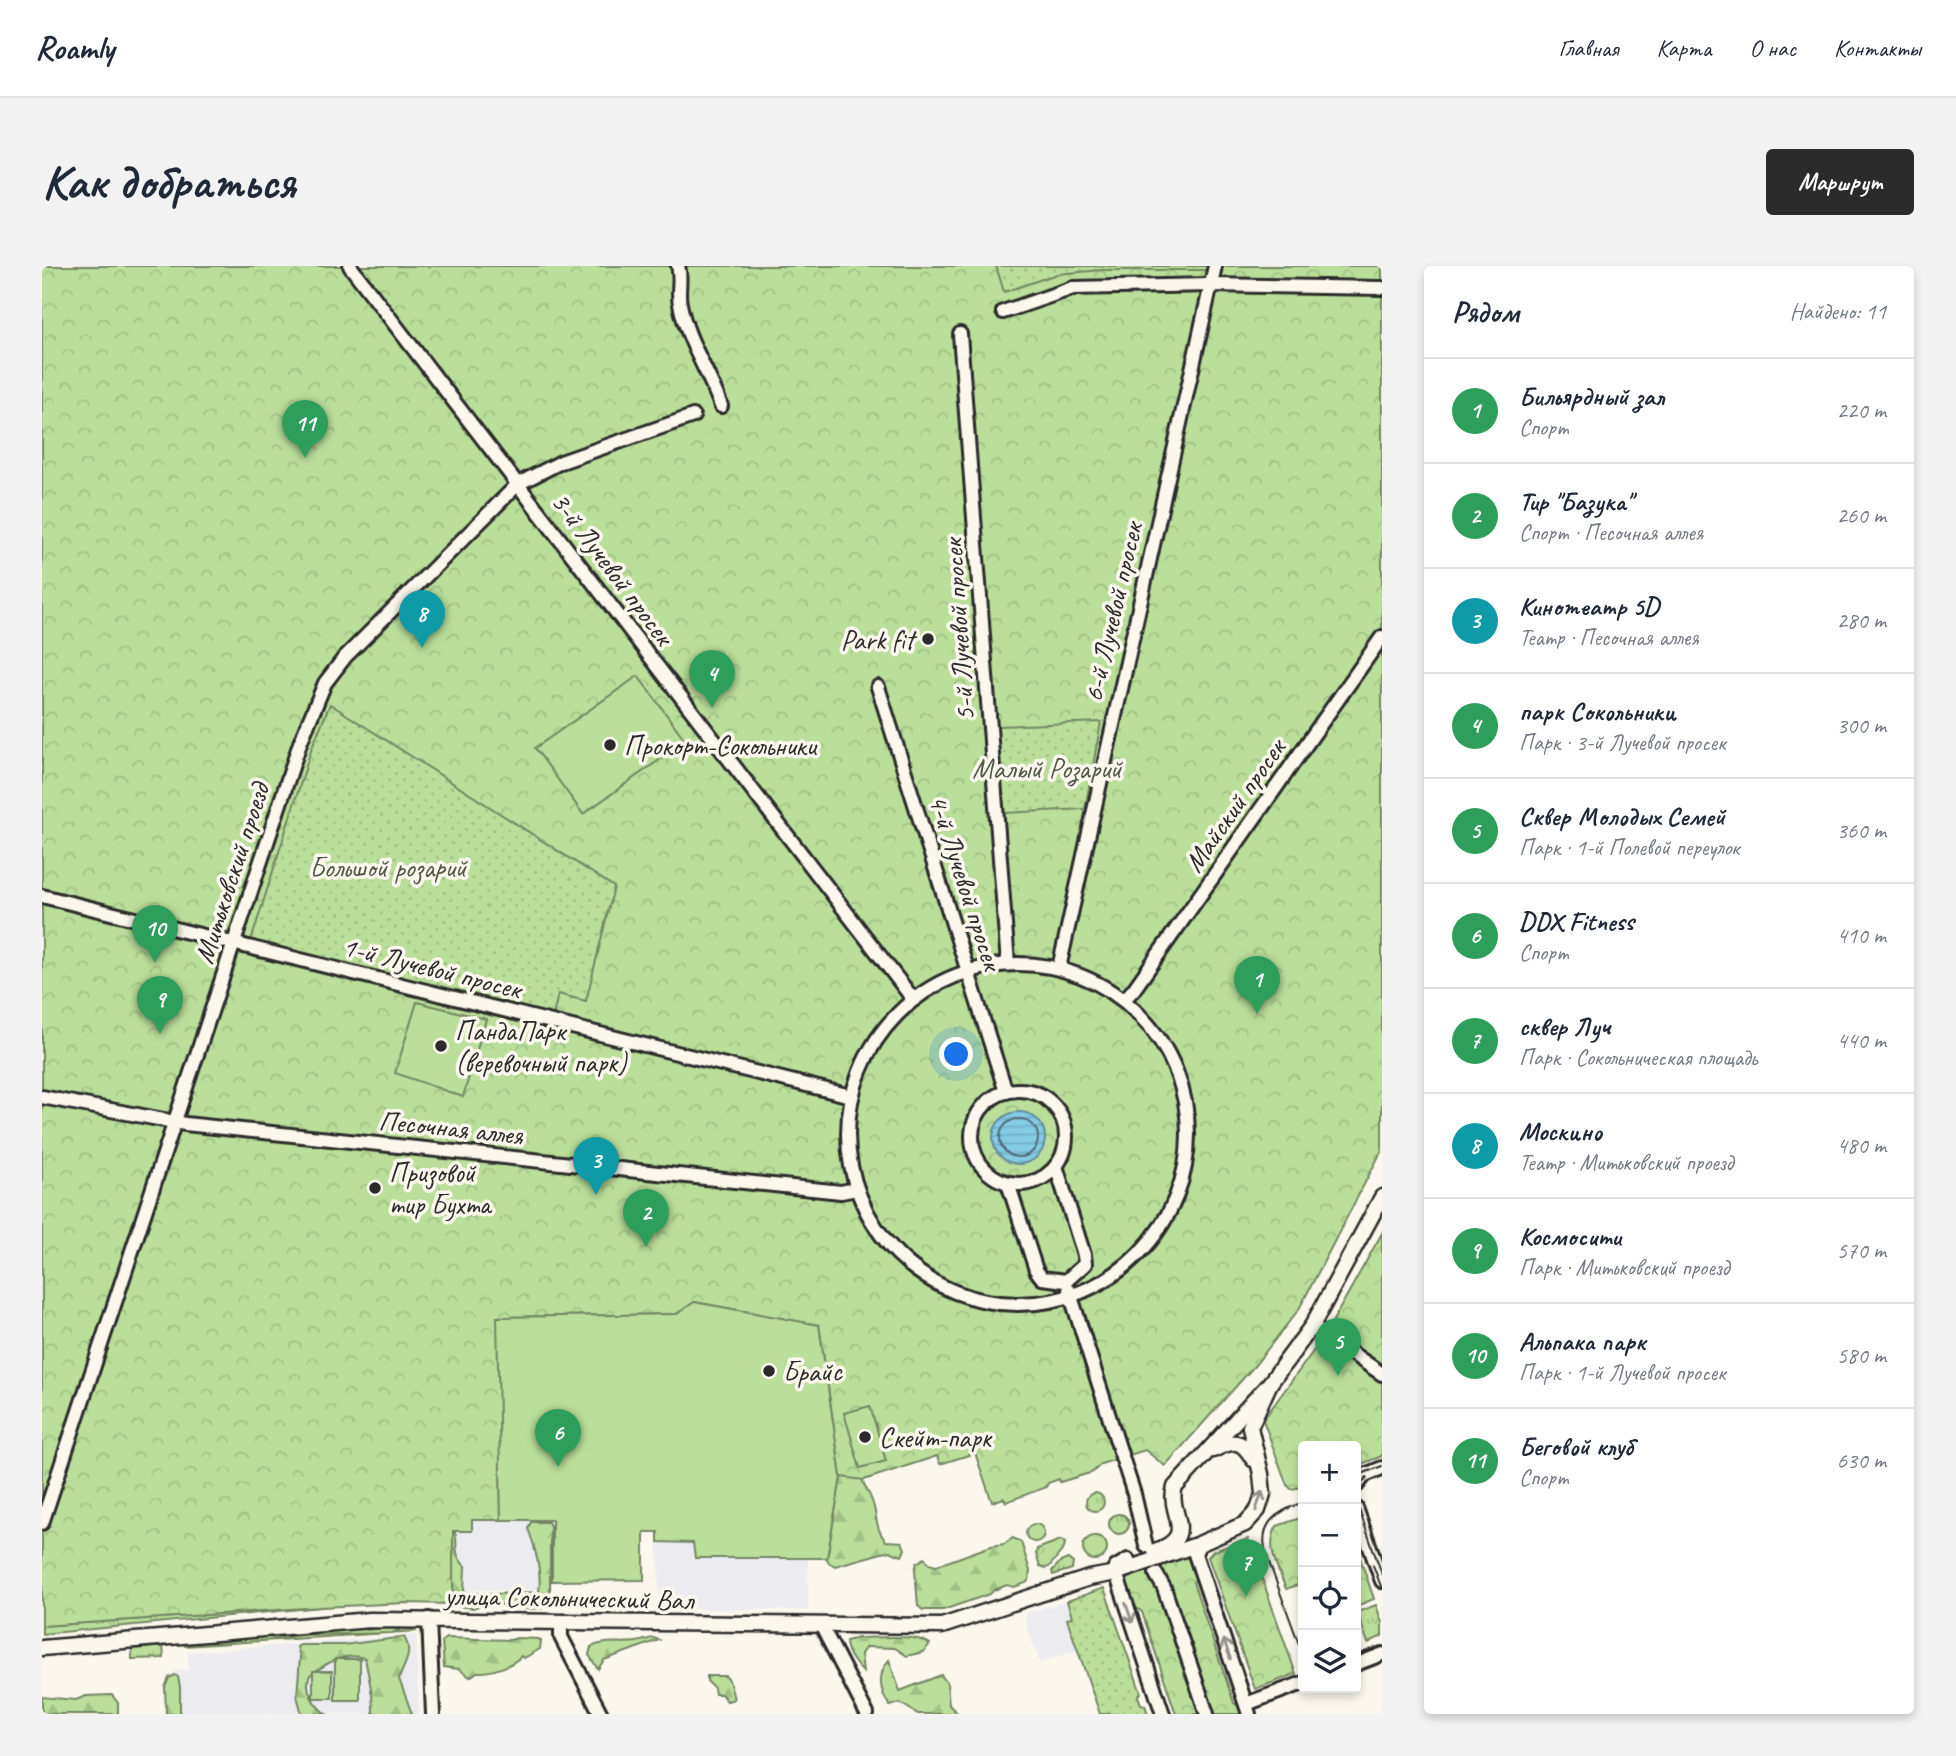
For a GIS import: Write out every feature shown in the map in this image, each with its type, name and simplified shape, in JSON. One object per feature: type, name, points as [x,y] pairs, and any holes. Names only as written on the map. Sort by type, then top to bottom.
[{"type":"main road","points":[[1214,1536],[1201,1536],[1192,1532],[1179,1494],[1180,1481],[1270,1383],[1312,1325],[1382,1197]]},
{"type":"main road","name":"улица Сокольнический Вал","points":[[42,1648],[322,1622],[429,1619],[561,1623],[942,1626],[1089,1578],[1116,1573],[1199,1544],[1245,1524],[1253,1517],[1263,1494],[1250,1427],[1270,1383]]},
{"type":"main road","points":[[1206,1454],[1230,1442],[1240,1443],[1249,1450],[1260,1470]]},
{"type":"main road","name":"улица Сокольнический Вал","points":[[1089,1578],[1148,1549],[1169,1545],[1178,1534],[1180,1521],[1172,1494],[1180,1481]]},
{"type":"street","name":"3-й Лучевой просек","points":[[350,266],[913,999]]},
{"type":"street","points":[[678,266],[679,303],[699,360],[712,381],[721,407]]},
{"type":"street","name":"6-й Лучевой просек","points":[[1059,968],[1215,266]]},
{"type":"street","points":[[1003,312],[1073,288],[1210,285],[1382,288]]},
{"type":"street","name":"5-й Лучевой просек","points":[[960,334],[1008,964]]},
{"type":"street","name":"Митьковский проезд","points":[[42,1522],[300,743],[325,683],[345,657],[518,484],[561,462],[693,416]]},
{"type":"street","name":"Майский просек","points":[[1124,1000],[1382,637]]},
{"type":"street","name":"4-й Лучевой просек","points":[[878,687],[1006,1092]]},
{"type":"street","name":"1-й Лучевой просек","points":[[42,896],[851,1096]]},
{"type":"street","points":[[1025,963],[1059,968],[1093,981],[1124,1000],[1151,1027],[1171,1059],[1186,1107],[1187,1155],[1182,1179],[1171,1208],[1145,1246],[1110,1277],[1071,1295],[1029,1304],[983,1300],[941,1286],[906,1263],[890,1247],[871,1220],[856,1189],[847,1143],[851,1096],[857,1076],[876,1038],[894,1016],[913,999],[939,983],[968,971],[1008,964],[1025,963]]},
{"type":"street","points":[[1026,1091],[1041,1096],[1060,1114],[1066,1140],[1062,1156],[1056,1166],[1035,1182],[1008,1183],[995,1178],[976,1158],[972,1140],[974,1122],[983,1107],[1006,1092],[1026,1091]]},
{"type":"street","name":"Песочная аллея","points":[[42,1097],[174,1123],[841,1192],[856,1189]]},
{"type":"street","points":[[1008,1183],[1036,1270],[1042,1278],[1066,1281],[1085,1264],[1056,1166]]},
{"type":"street","points":[[1066,1281],[1134,1494],[1148,1549]]},
{"type":"street","points":[[1312,1325],[1382,1374]]},
{"type":"street","points":[[1361,1480],[1365,1475],[1382,1468]]},
{"type":"street","points":[[1361,1522],[1382,1581]]},
{"type":"street","points":[[1199,1544],[1196,1550],[1198,1560],[1247,1709],[1298,1685]]},
{"type":"street","points":[[1128,1560],[1116,1567],[1116,1573],[1163,1714]]},
{"type":"street","points":[[1156,1574],[1164,1588],[1207,1714]]},
{"type":"street","points":[[429,1619],[433,1714]]},
{"type":"street","points":[[561,1623],[561,1637],[601,1714]]},
{"type":"street","points":[[821,1625],[867,1714]]},
{"type":"street","points":[[1361,1662],[1382,1654]]},
{"type":"shaded area","points":[[472,1520],[552,1520],[552,1590],[453,1590],[453,1531],[472,1531]]},
{"type":"shaded area","points":[[658,1542],[693,1543],[696,1558],[808,1558],[808,1610],[659,1609]]},
{"type":"shaded area","points":[[1067,1601],[1072,1618],[1067,1620],[1078,1650],[1040,1663],[1025,1621],[1026,1613]]},
{"type":"shaded area","points":[[416,1635],[419,1714],[174,1714],[174,1670],[188,1670],[188,1652]]},
{"type":"green space","points":[[42,266],[1382,266],[1382,1150],[1299,1309],[1255,1365],[1165,1466],[1145,1450],[1101,1464],[1093,1472],[1048,1483],[1046,1487],[1006,1502],[1004,1498],[992,1502],[975,1453],[940,1464],[937,1456],[864,1480],[841,1477],[819,1325],[695,1302],[677,1314],[498,1317],[501,1520],[472,1520],[472,1531],[453,1531],[453,1604],[321,1607],[42,1626]]},
{"type":"green space","points":[[996,266],[1209,266],[1208,270],[1102,270],[1057,274],[1004,292]]},
{"type":"green space","name":"Прокорт-Сокольники","points":[[638,676],[686,741],[583,814],[535,748]]},
{"type":"green space","name":"Большой розарий","points":[[330,704],[614,887],[586,1001],[558,994],[553,1016],[251,941],[312,747]]},
{"type":"green space","name":"Малый Розарий","points":[[1101,722],[1085,809],[1004,813],[997,726]]},
{"type":"green space","name":"ПандаПарк (веревочный парк)","points":[[417,1002],[486,1019],[463,1097],[395,1073]]},
{"type":"green space","points":[[1382,1233],[1382,1456],[1361,1464],[1361,1441],[1298,1441],[1298,1488],[1291,1489],[1287,1485],[1263,1420],[1325,1335]]},
{"type":"green space","points":[[508,1295],[812,1320],[879,1528],[886,1541],[902,1542],[905,1549],[902,1556],[889,1551],[835,1566],[829,1563],[827,1558],[841,1477],[826,1369],[820,1357],[680,1318],[500,1318]]},
{"type":"green space","points":[[694,1302],[819,1325],[841,1477],[827,1558],[695,1558],[693,1543],[658,1542],[658,1532],[644,1532],[644,1580],[552,1581],[552,1520],[501,1520],[497,1317],[677,1314]]},
{"type":"green space","name":"Скейт-парк","points":[[870,1406],[886,1461],[860,1468],[844,1413]]},
{"type":"green space","points":[[1091,1493],[1099,1493],[1104,1502],[1102,1509],[1091,1511],[1086,1506],[1086,1498]]},
{"type":"green space","points":[[1119,1514],[1126,1517],[1129,1524],[1126,1531],[1119,1534],[1112,1531],[1109,1524],[1112,1517]]},
{"type":"green space","points":[[1298,1519],[1298,1585],[1286,1589],[1272,1550],[1277,1526]]},
{"type":"green space","points":[[531,1522],[548,1522],[550,1526],[550,1592],[542,1608],[484,1604],[473,1608],[457,1606],[455,1596],[451,1594],[453,1528],[458,1556],[465,1566],[464,1592],[539,1592],[540,1577],[528,1528]]},
{"type":"green space","points":[[1035,1524],[1041,1527],[1044,1533],[1041,1539],[1035,1542],[1029,1539],[1026,1533],[1029,1527]]},
{"type":"green space","points":[[1095,1536],[1106,1543],[1107,1548],[1100,1559],[1095,1560],[1084,1553],[1083,1548],[1090,1537]]},
{"type":"green space","points":[[1013,1538],[1021,1542],[1030,1571],[1026,1583],[1014,1587],[1007,1585],[990,1594],[943,1610],[923,1610],[918,1606],[915,1570],[917,1563],[925,1558],[929,1564],[936,1566],[1004,1544]]},
{"type":"green space","points":[[1248,1539],[1296,1674],[1255,1689],[1208,1557],[1213,1551]]},
{"type":"green space","points":[[1061,1540],[1065,1543],[1064,1548],[1049,1567],[1040,1566],[1037,1549]]},
{"type":"green space","points":[[1189,1552],[1198,1579],[1193,1582],[1234,1703],[1243,1709],[1245,1714],[1176,1714],[1142,1612],[1132,1605],[1123,1577]]},
{"type":"green space","points":[[1068,1559],[1073,1563],[1072,1569],[1053,1575],[1052,1571],[1060,1562]]},
{"type":"green space","points":[[1361,1561],[1374,1599],[1361,1604]]},
{"type":"green space","points":[[1104,1588],[1141,1693],[1138,1696],[1148,1714],[1100,1714],[1067,1619],[1072,1617],[1067,1601]]},
{"type":"green space","points":[[1376,1605],[1382,1623],[1382,1636],[1368,1643],[1361,1623],[1361,1611]]},
{"type":"green space","points":[[321,1607],[42,1634],[42,1626]]},
{"type":"green space","points":[[399,1625],[401,1629],[392,1633],[302,1635],[276,1639],[261,1635],[349,1627],[368,1630]]},
{"type":"green space","points":[[370,1626],[413,1626],[416,1631],[185,1646],[185,1641]]},
{"type":"green space","points":[[404,1637],[408,1654],[399,1679],[412,1714],[373,1714],[372,1692],[365,1658],[350,1656],[329,1663],[310,1675],[308,1686],[311,1697],[326,1714],[302,1714],[297,1696],[300,1657],[297,1647],[343,1645]]},
{"type":"green space","points":[[906,1637],[930,1644],[923,1652],[907,1656],[895,1648],[866,1647],[861,1654],[863,1672],[846,1645],[846,1641],[858,1638]]},
{"type":"green space","points":[[446,1638],[517,1638],[541,1641],[540,1649],[524,1658],[521,1656],[507,1666],[477,1672],[470,1677],[459,1669],[444,1667],[442,1641]]},
{"type":"green space","points":[[653,1638],[659,1640],[604,1660],[598,1669],[589,1655],[591,1647],[597,1645]]},
{"type":"green space","points":[[163,1646],[164,1658],[132,1659],[132,1649]]},
{"type":"green space","points":[[335,1659],[360,1659],[360,1700],[335,1700]]},
{"type":"green space","points":[[889,1660],[900,1691],[941,1675],[947,1683],[949,1705],[958,1714],[918,1714],[900,1703],[890,1706],[881,1683],[885,1665]]},
{"type":"green space","points":[[313,1671],[332,1671],[332,1698],[313,1698]]},
{"type":"green space","points":[[175,1675],[180,1687],[180,1714],[166,1714],[165,1687],[169,1678]]},
{"type":"green space","points":[[707,1676],[725,1676],[729,1680],[734,1699],[727,1701],[721,1694],[715,1694]]},
{"type":"green space","points":[[112,1695],[118,1703],[118,1714],[42,1714],[42,1697],[76,1700],[86,1696]]},
{"type":"water","points":[[1019,1112],[1038,1119],[1045,1138],[1038,1157],[1019,1164],[1000,1157],[993,1138],[1000,1119]]},
{"type":"tram line","points":[[1361,1475],[1382,1466]]},
{"type":"tram line","points":[[1367,1477],[1357,1488],[1356,1501],[1382,1574]]},
{"type":"tram line","points":[[1298,1504],[1272,1520],[1267,1526],[1264,1543],[1298,1641]]},
{"type":"tram line","points":[[1373,1565],[1382,1589]]},
{"type":"tram line","points":[[1361,1655],[1382,1647]]},
{"type":"place","name":"Беговой клуб","points":[[305,458]]},
{"type":"place","name":"Park fit","points":[[928,639]]},
{"type":"place","name":"Москино","points":[[422,648]]},
{"type":"place","name":"парк Сокольники","points":[[712,708]]},
{"type":"place","name":"Прокорт-Сокольники","points":[[610,745]]},
{"type":"place","name":"Альпака парк","points":[[155,963]]},
{"type":"place","name":"Бильярдный зал","points":[[1257,1014]]},
{"type":"place","name":"Космосити","points":[[160,1034]]},
{"type":"place","name":"ПандаПарк (веревочный парк)","points":[[441,1046]]},
{"type":"place","name":"Призовой тир Бухта","points":[[375,1188]]},
{"type":"place","name":"Кинотеатр 5D","points":[[596,1195]]},
{"type":"place","name":"Тир \"Базука\"","points":[[646,1247]]},
{"type":"place","name":"Брайс","points":[[769,1371]]},
{"type":"place","name":"Сквер Молодых Семей","points":[[1338,1376]]},
{"type":"place","name":"Скейт-парк","points":[[865,1437]]},
{"type":"place","name":"DDX Fitness","points":[[558,1467]]},
{"type":"place","name":"сквер Луч","points":[[1246,1597]]}]
